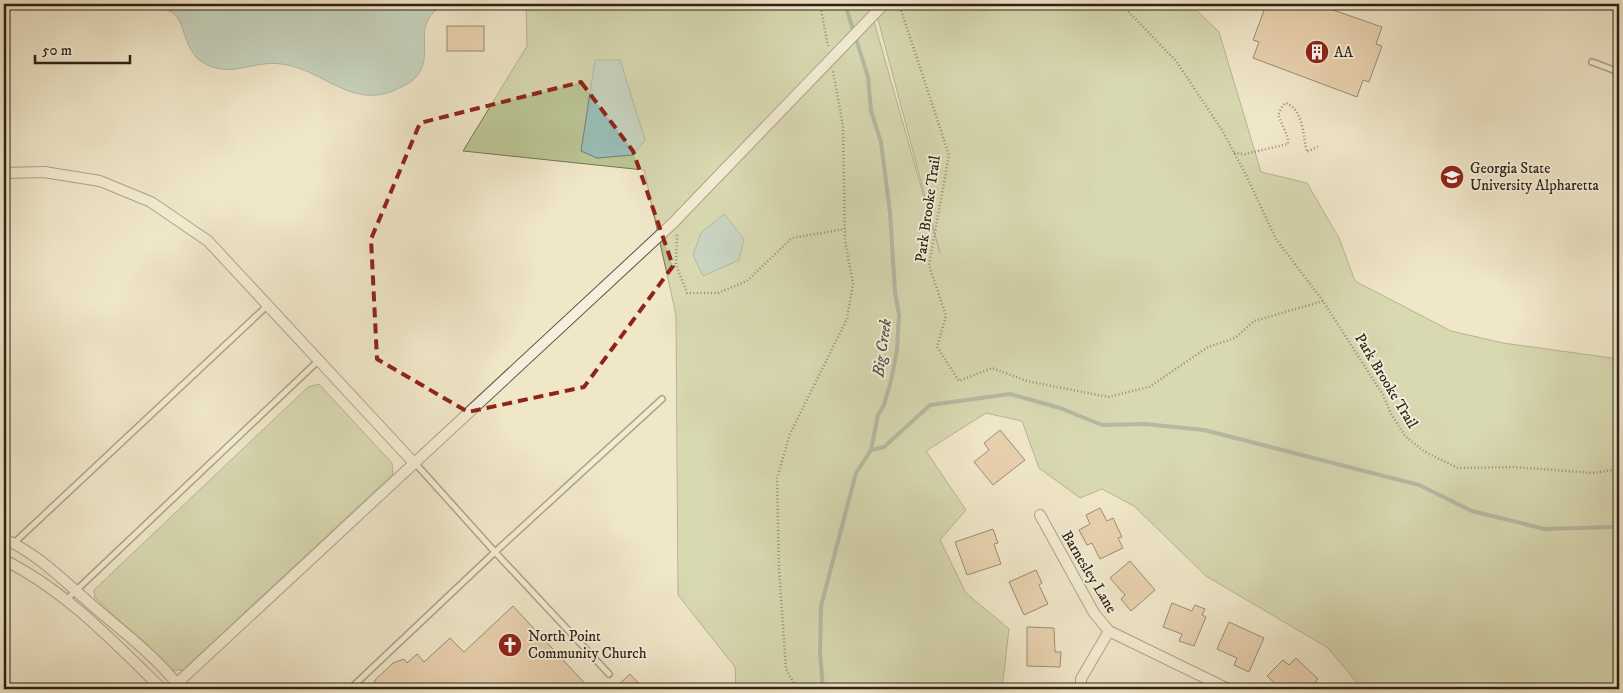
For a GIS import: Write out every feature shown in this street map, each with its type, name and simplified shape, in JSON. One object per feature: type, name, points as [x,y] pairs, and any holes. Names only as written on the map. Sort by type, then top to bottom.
[{"type":"street","points":[[8,541],[22,547],[161,663],[174,687],[414,462],[673,224],[884,4]]},
{"type":"street","points":[[4,174],[44,172],[100,181],[151,202],[208,241],[414,462]]},
{"type":"street","name":"Barnesley Lane","points":[[1040,515],[1094,613],[1108,631],[1228,689]]},
{"type":"street","points":[[4,560],[29,572],[66,600],[162,689]]},
{"type":"street","points":[[1081,689],[1081,679],[1108,631]]},
{"type":"lane","points":[[1592,62],[1619,72]]},
{"type":"lane","points":[[8,541],[268,305]]},
{"type":"lane","points":[[66,600],[319,359]]},
{"type":"lane","points":[[350,689],[495,552],[662,399]]},
{"type":"lane","points":[[414,462],[609,674]]},
{"type":"path","points":[[820,4],[829,51]]},
{"type":"path","name":"Park Brooke Trail","points":[[899,4],[950,155],[929,265],[946,316],[937,347],[959,381],[992,368],[1027,381],[1108,397],[1149,387],[1208,346],[1235,338],[1254,321],[1323,301]]},
{"type":"path","name":"Park Brooke Trail","points":[[1121,4],[1176,61],[1234,153],[1276,239],[1323,301],[1383,395],[1391,414],[1405,436],[1424,452],[1458,468],[1515,467],[1593,473],[1619,469]]},
{"type":"path","points":[[797,689],[786,669],[779,569],[777,478],[790,434],[847,319],[853,284],[845,229],[843,126],[832,69]]},
{"type":"path","points":[[1234,153],[1245,154],[1288,144],[1288,138],[1278,115],[1286,103],[1295,110],[1302,126],[1307,152],[1319,146]]},
{"type":"path","points":[[673,224],[677,231],[676,264],[687,293],[718,293],[747,281],[792,238],[845,229]]},
{"type":"highlighted area","points":[[581,82],[633,151],[673,266],[584,387],[468,412],[377,359],[371,239],[420,123]]},
{"type":"green space","points":[[526,4],[869,4],[940,253],[874,4],[1190,4],[1219,32],[1261,172],[1307,183],[1339,238],[1355,281],[1451,331],[1503,343],[1619,359],[1619,689],[1362,689],[1328,648],[1206,576],[1134,506],[1102,489],[1080,498],[1039,468],[1022,421],[986,413],[926,451],[966,510],[940,540],[966,593],[1009,629],[1002,689],[736,689],[735,667],[678,595],[676,315],[644,170],[463,151],[527,46]]},
{"type":"green space","points":[[319,384],[392,463],[393,474],[183,670],[172,670],[95,598],[94,590],[308,387]]},
{"type":"water","points":[[152,4],[445,4],[433,13],[427,22],[424,62],[412,81],[395,90],[379,95],[365,95],[351,92],[296,67],[281,64],[270,63],[223,69],[204,63],[192,52],[177,17],[173,13]]},
{"type":"water","points":[[595,60],[620,60],[645,140],[633,155],[597,158],[581,151]]},
{"type":"water","points":[[724,214],[744,239],[739,260],[703,276],[693,255],[701,233]]},
{"type":"building","name":"AA","points":[[1272,4],[1316,4],[1382,27],[1376,44],[1382,46],[1369,82],[1363,80],[1357,97],[1253,58],[1259,42],[1253,40],[1266,5],[1271,6]]},
{"type":"building","points":[[447,26],[484,26],[484,51],[447,51]]},
{"type":"building","points":[[1000,430],[1025,460],[993,485],[974,462],[989,450],[984,443]]},
{"type":"building","points":[[1100,508],[1107,521],[1113,518],[1122,537],[1118,538],[1123,548],[1100,559],[1092,543],[1087,545],[1079,530],[1090,524],[1086,515]]},
{"type":"building","points":[[993,529],[998,543],[994,544],[1001,564],[967,575],[955,542]]},
{"type":"building","points":[[1130,561],[1155,590],[1131,611],[1121,599],[1125,595],[1110,578]]},
{"type":"building","points":[[1036,570],[1042,583],[1039,585],[1048,604],[1024,615],[1009,582]]},
{"type":"building","points":[[1172,603],[1192,611],[1195,605],[1205,609],[1202,615],[1206,617],[1194,646],[1179,641],[1182,634],[1163,627]]},
{"type":"building","name":"North Point Community Church","points":[[513,606],[590,689],[370,689],[376,679],[393,663],[404,659],[407,663],[417,654],[424,662],[450,638],[464,652]]},
{"type":"building","points":[[1229,622],[1264,638],[1249,672],[1234,665],[1237,658],[1217,649]]},
{"type":"building","points":[[1027,627],[1054,628],[1055,652],[1061,652],[1060,667],[1027,666]]},
{"type":"building","points":[[1296,658],[1318,679],[1308,689],[1281,689],[1267,676],[1283,660],[1289,665]]},
{"type":"building","name":"North Point Community Church","points":[[630,674],[644,689],[614,689]]},
{"type":"waterway","name":"Big Creek","points":[[823,689],[820,653],[821,606],[856,473],[871,450],[878,415],[884,405],[891,381],[897,350],[899,315],[895,292],[890,213],[881,142],[871,111],[868,77],[845,4]]},
{"type":"waterway","points":[[871,450],[884,447],[930,405],[1010,394],[1060,408],[1102,425],[1145,424],[1204,430],[1419,485],[1472,511],[1545,529],[1613,527],[1619,524]]},
{"type":"place","name":"AA","points":[[1317,52]]},
{"type":"place","name":"Georgia State University Alpharetta","points":[[1452,177]]},
{"type":"place","name":"North Point Community Church","points":[[510,645]]}]
